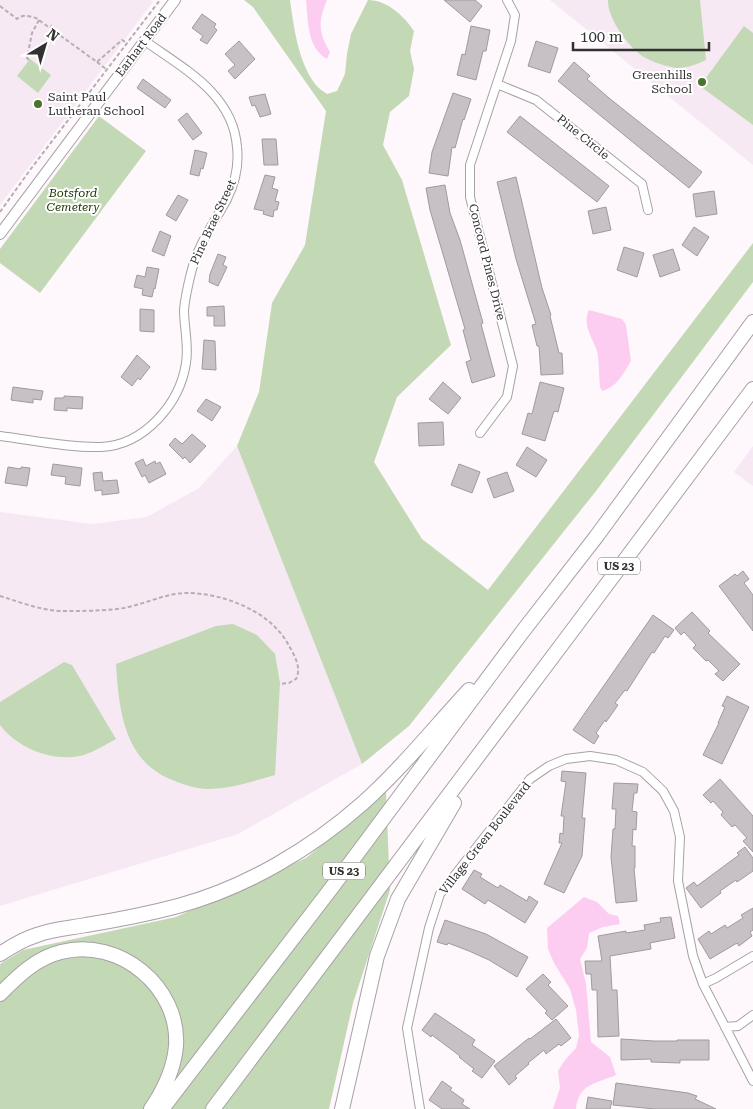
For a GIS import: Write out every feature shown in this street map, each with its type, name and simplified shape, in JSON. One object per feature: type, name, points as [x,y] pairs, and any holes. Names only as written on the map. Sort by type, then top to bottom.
[{"type":"highway","name":"US 23","points":[[162,1109],[596,537],[753,322]]},
{"type":"highway","name":"US 23","points":[[212,1109],[753,389]]},
{"type":"highway","points":[[0,954],[19,942],[38,934],[131,917],[180,905],[242,882],[276,864],[328,832],[363,803],[395,771],[523,631]]},
{"type":"highway","points":[[342,1109],[377,956],[398,898],[487,745]]},
{"type":"highway","points":[[0,994],[22,972],[42,959],[62,951],[84,949],[108,952],[124,958],[139,969],[155,983],[166,999],[174,1020],[176,1046],[170,1074],[151,1109]]},
{"type":"street","name":"Earhart Road","points":[[0,234],[175,0]]},
{"type":"street","name":"Concord Pines Drive","points":[[480,433],[507,397],[513,366],[470,197],[470,165],[511,41],[515,15],[507,0]]},
{"type":"street","name":"Pine Brae Street","points":[[0,436],[102,447],[117,444],[130,439],[158,419],[172,401],[180,386],[186,360],[184,309],[188,283],[202,242],[228,197],[233,183],[237,169],[237,142],[234,127],[222,103],[201,82],[145,41]]},
{"type":"street","name":"Pine Circle","points":[[497,84],[536,100],[642,184],[648,210]]},
{"type":"street","name":"Village Green Boulevard","points":[[420,1109],[407,1028],[429,928],[440,894],[530,779],[549,766],[566,760],[590,756],[616,760],[643,772],[663,791],[674,811],[680,837],[678,881],[693,956],[703,984],[753,1081]]},
{"type":"street","points":[[703,984],[753,956]]},
{"type":"street","points":[[725,1027],[738,1026],[753,1015]]},
{"type":"path","points":[[0,212],[160,0]]},
{"type":"path","points":[[0,6],[17,19],[27,15],[39,20],[106,70]]},
{"type":"path","points":[[29,60],[27,58],[32,33],[39,20]]},
{"type":"path","points":[[50,28],[54,22]]},
{"type":"path","points":[[97,62],[122,40],[127,43]]},
{"type":"path","points":[[0,596],[60,611],[123,608],[171,595],[187,593],[213,596],[235,602],[254,610],[274,626],[286,640],[299,668],[296,679],[281,684]]},
{"type":"shaded area","name":"Saint Paul Lutheran School","points":[[0,0],[150,0],[153,2],[0,205]]},
{"type":"shaded area","points":[[306,0],[327,0],[322,15],[321,33],[330,52],[327,59],[320,54],[312,41],[308,25]]},
{"type":"shaded area","name":"Greenhills School","points":[[550,0],[753,0],[753,165]]},
{"type":"shaded area","points":[[589,310],[622,319],[626,325],[631,361],[616,383],[602,391],[600,387],[598,355],[589,333],[587,322]]},
{"type":"shaded area","points":[[237,446],[362,764],[238,834],[0,906],[0,512],[92,524],[147,517],[199,488]]},
{"type":"shaded area","points":[[753,446],[753,486],[734,472]]},
{"type":"shaded area","points":[[584,897],[597,902],[609,914],[618,916],[620,924],[603,927],[589,933],[587,948],[580,959],[586,984],[591,1042],[610,1057],[616,1075],[585,1089],[580,1094],[576,1109],[553,1109],[560,1088],[558,1071],[576,1048],[579,1036],[576,1010],[570,989],[548,949],[547,928]]},
{"type":"green space","points":[[244,0],[290,0],[293,22],[304,65],[315,84],[327,94],[337,91],[345,74],[351,34],[368,0],[382,3],[394,10],[414,31],[410,51],[414,69],[409,96],[390,112],[383,145],[402,180],[451,345],[397,397],[374,462],[422,539],[488,590],[753,243],[753,282],[596,491],[409,726],[362,764],[237,446],[259,392],[272,303],[305,245],[326,111],[253,7]]},
{"type":"green space","points":[[608,0],[700,0],[706,60],[689,67],[677,68],[651,61],[644,57],[632,47],[620,32],[611,15]]},
{"type":"green space","points":[[744,26],[753,33],[753,125],[700,86]]},
{"type":"green space","points":[[30,59],[51,75],[38,93],[17,76]]},
{"type":"green space","name":"Botsford Cemetery","points":[[99,116],[146,151],[40,293],[0,263],[0,249]]},
{"type":"green space","points":[[233,624],[257,635],[275,654],[280,683],[275,775],[225,788],[200,788],[175,781],[158,773],[145,762],[135,748],[128,733],[119,700],[116,664],[216,626]]},
{"type":"green space","points":[[64,662],[72,665],[116,739],[84,755],[73,757],[61,757],[38,752],[17,741],[0,725],[0,702]]},
{"type":"green space","points":[[386,792],[390,890],[353,1003],[329,1109],[0,1109],[0,964],[23,950],[176,917],[306,858]]},
{"type":"building","points":[[444,0],[475,0],[482,6],[470,22]]},
{"type":"building","points":[[202,14],[216,24],[214,27],[217,30],[207,44],[200,40],[203,36],[192,28]]},
{"type":"building","points":[[471,26],[490,30],[486,51],[483,51],[476,80],[457,75],[462,54],[465,55]]},
{"type":"building","points":[[239,41],[255,59],[235,79],[228,71],[235,65],[225,54]]},
{"type":"building","points":[[536,41],[558,48],[550,73],[528,66]]},
{"type":"building","points":[[574,62],[590,76],[587,79],[609,98],[702,172],[689,188],[558,81]]},
{"type":"building","points":[[143,79],[171,100],[165,108],[137,88]]},
{"type":"building","points":[[453,93],[471,99],[455,148],[452,147],[448,176],[429,173],[432,152]]},
{"type":"building","points":[[265,94],[271,114],[260,117],[255,105],[252,106],[249,97]]},
{"type":"building","points":[[187,113],[202,133],[193,140],[178,120]]},
{"type":"building","points":[[520,116],[609,186],[597,202],[507,132]]},
{"type":"building","points":[[262,139],[276,139],[278,165],[264,165]]},
{"type":"building","points":[[195,150],[207,153],[199,176],[190,174]]},
{"type":"building","points":[[265,175],[275,177],[272,188],[278,190],[275,201],[279,202],[277,210],[274,210],[273,217],[263,214],[264,211],[254,209]]},
{"type":"building","points":[[516,177],[542,288],[551,315],[559,353],[562,353],[563,374],[541,375],[539,346],[537,346],[532,325],[536,324],[516,259],[497,182]]},
{"type":"building","points":[[445,185],[450,213],[460,240],[483,323],[481,324],[495,376],[472,383],[466,362],[471,360],[463,330],[465,329],[430,210],[426,188]]},
{"type":"building","points":[[714,191],[717,214],[696,217],[693,194]]},
{"type":"building","points":[[178,195],[188,200],[176,221],[166,215]]},
{"type":"building","points":[[606,207],[611,230],[593,234],[588,211]]},
{"type":"building","points":[[694,227],[709,237],[697,256],[682,245]]},
{"type":"building","points":[[160,231],[171,236],[164,256],[152,251]]},
{"type":"building","points":[[624,247],[644,253],[637,277],[617,270]]},
{"type":"building","points":[[673,249],[680,270],[660,277],[653,255]]},
{"type":"building","points":[[218,254],[226,257],[223,265],[227,267],[218,286],[209,282]]},
{"type":"building","points":[[147,267],[159,269],[152,297],[142,295],[143,289],[134,287],[137,275],[145,277]]},
{"type":"building","points":[[224,306],[225,326],[214,326],[214,316],[207,316],[207,307]]},
{"type":"building","points":[[140,309],[154,310],[154,332],[140,331]]},
{"type":"building","points":[[204,340],[215,341],[216,370],[202,369]]},
{"type":"building","points":[[137,355],[150,367],[140,380],[138,378],[132,386],[121,377]]},
{"type":"building","points":[[443,382],[461,398],[448,414],[429,399]]},
{"type":"building","points":[[540,382],[564,388],[558,412],[554,411],[545,441],[522,434],[528,413],[532,414]]},
{"type":"building","points":[[13,387],[43,391],[41,400],[33,399],[33,403],[11,400]]},
{"type":"building","points":[[64,396],[83,397],[82,409],[67,408],[67,411],[54,410],[55,398],[64,398]]},
{"type":"building","points":[[206,399],[221,407],[212,421],[197,411]]},
{"type":"building","points":[[443,422],[444,445],[419,446],[418,423]]},
{"type":"building","points":[[192,434],[206,446],[190,463],[185,457],[183,459],[169,445],[175,438],[182,444]]},
{"type":"building","points":[[527,447],[547,460],[536,477],[516,465]]},
{"type":"building","points":[[143,459],[146,466],[155,461],[156,464],[160,462],[166,474],[149,483],[145,475],[142,477],[135,463]]},
{"type":"building","points":[[53,464],[82,468],[80,486],[65,484],[66,477],[51,475]]},
{"type":"building","points":[[459,464],[480,472],[472,493],[451,485]]},
{"type":"building","points":[[8,467],[30,468],[27,486],[5,483]]},
{"type":"building","points":[[102,472],[103,481],[117,480],[119,493],[102,495],[102,490],[95,491],[93,473]]},
{"type":"building","points":[[507,472],[514,491],[494,498],[487,479]]},
{"type":"building","points":[[743,571],[749,579],[744,583],[753,595],[753,631],[719,586],[735,574],[737,576]]},
{"type":"building","points":[[692,612],[710,631],[708,633],[740,664],[723,681],[715,674],[719,671],[693,648],[696,645],[684,632],[681,635],[675,628]]},
{"type":"building","points":[[653,615],[674,630],[668,638],[665,636],[654,653],[652,652],[627,691],[625,690],[615,703],[618,705],[596,733],[599,736],[594,744],[573,730]]},
{"type":"building","points":[[727,696],[749,707],[722,764],[703,755],[719,723],[725,707],[722,706]]},
{"type":"building","points":[[562,771],[586,773],[582,818],[585,818],[582,856],[564,893],[544,884],[562,843],[559,843],[560,833],[563,834],[564,816],[561,816],[566,782],[561,781]]},
{"type":"building","points":[[720,779],[753,816],[753,852],[743,841],[747,838],[735,825],[732,827],[721,815],[723,812],[713,801],[711,803],[703,795]]},
{"type":"building","points":[[614,783],[638,784],[637,793],[634,793],[632,811],[637,812],[636,830],[633,829],[632,846],[635,846],[634,868],[637,901],[616,903],[611,857],[616,809],[612,809]]},
{"type":"building","points":[[745,847],[753,858],[753,871],[720,891],[721,893],[701,908],[686,888],[694,882],[697,886],[739,855],[737,853]]},
{"type":"building","points":[[474,870],[482,874],[480,877],[498,888],[500,885],[527,901],[529,896],[538,902],[525,923],[488,900],[485,904],[462,889]]},
{"type":"building","points":[[753,908],[753,930],[750,932],[752,936],[739,946],[737,943],[710,959],[698,939],[709,931],[711,934],[725,925],[727,928],[743,918],[741,915]]},
{"type":"building","points":[[671,917],[675,938],[650,943],[651,949],[610,956],[612,990],[617,990],[619,1036],[598,1037],[597,990],[592,990],[591,974],[586,974],[585,961],[602,961],[598,936],[645,930],[644,925],[661,922],[660,918]]},
{"type":"building","points":[[445,920],[486,934],[528,957],[517,977],[489,960],[469,951],[448,943],[447,945],[437,942]]},
{"type":"building","points":[[543,974],[551,982],[548,985],[568,1006],[552,1020],[545,1013],[547,1011],[526,989]]},
{"type":"building","points":[[435,1013],[475,1040],[472,1045],[495,1061],[482,1078],[472,1071],[474,1069],[460,1056],[432,1035],[431,1037],[422,1030]]},
{"type":"building","points":[[556,1019],[571,1038],[546,1054],[544,1050],[515,1076],[517,1078],[509,1085],[494,1066]]},
{"type":"building","points":[[621,1039],[654,1041],[709,1040],[709,1060],[680,1060],[680,1063],[651,1062],[651,1059],[621,1060]]},
{"type":"building","points":[[442,1081],[452,1088],[450,1090],[464,1100],[462,1104],[470,1109],[442,1109],[429,1100]]},
{"type":"building","points":[[616,1083],[688,1093],[697,1096],[695,1099],[716,1109],[655,1109],[613,1105]]},
{"type":"building","points":[[588,1097],[612,1101],[610,1109],[586,1109]]},
{"type":"place","name":"Greenhills School","points":[[702,82]]},
{"type":"place","name":"Saint Paul Lutheran School","points":[[38,104]]}]
